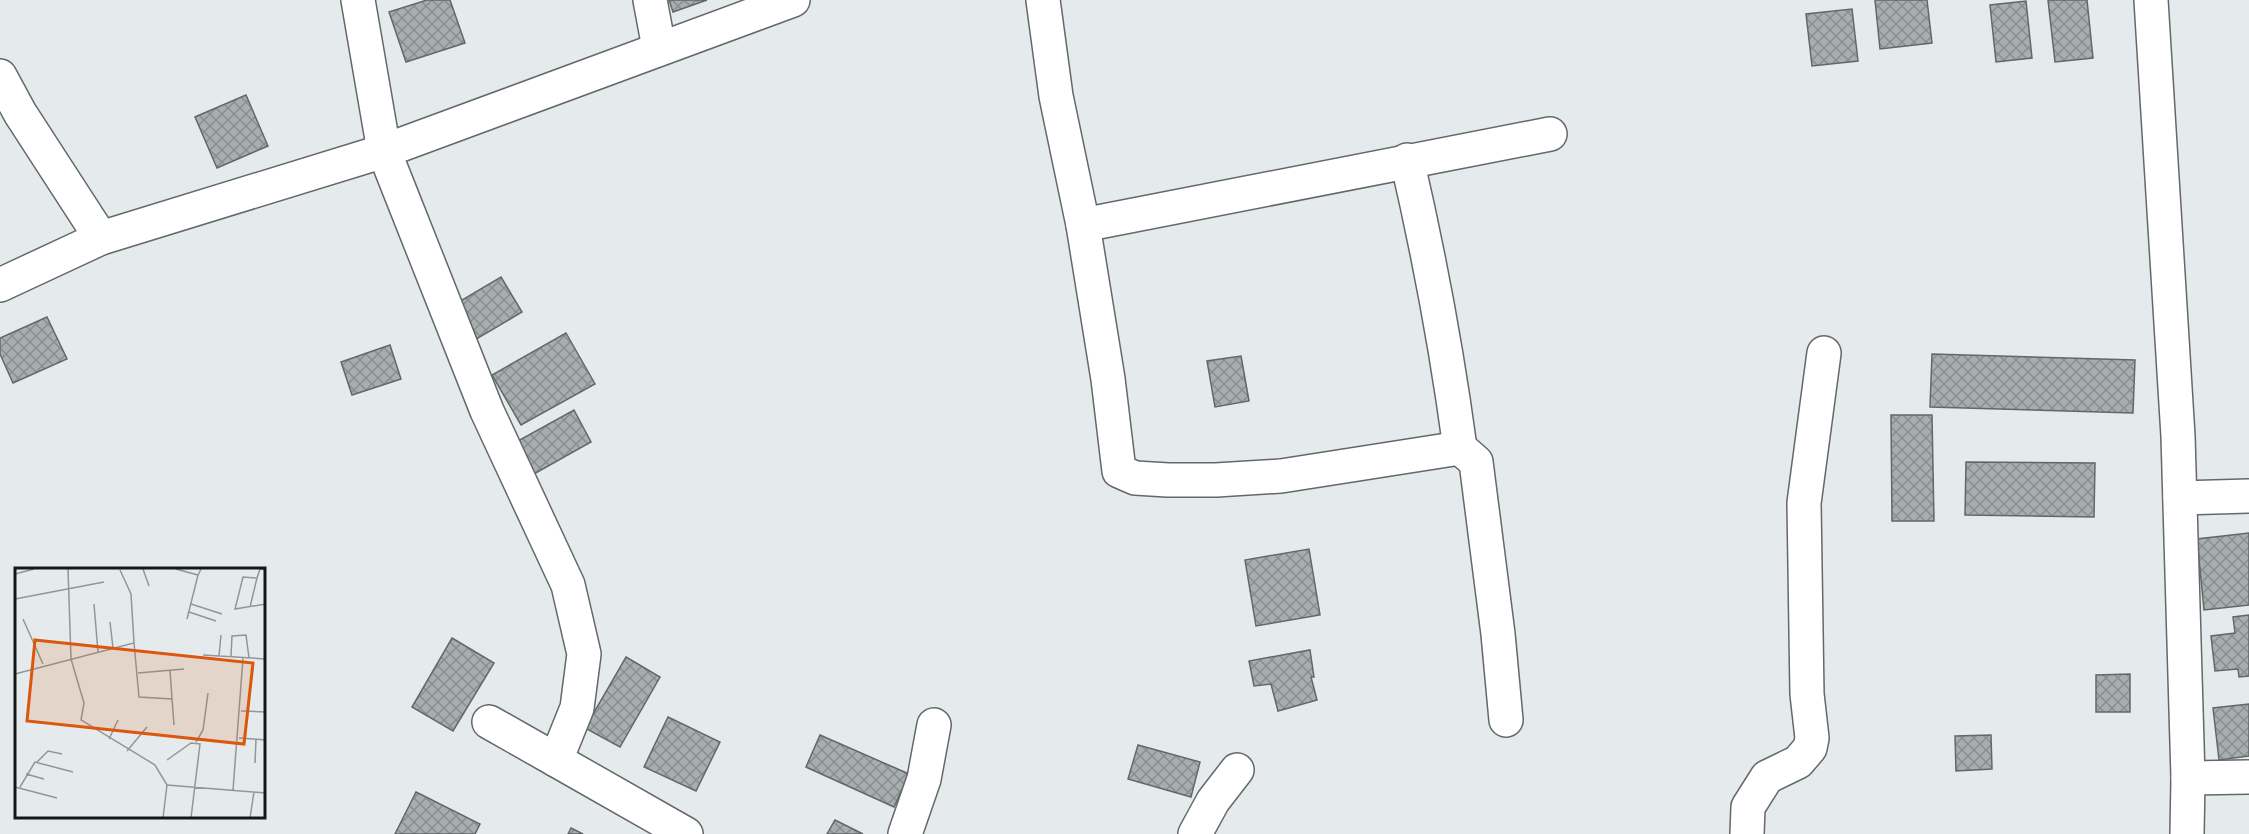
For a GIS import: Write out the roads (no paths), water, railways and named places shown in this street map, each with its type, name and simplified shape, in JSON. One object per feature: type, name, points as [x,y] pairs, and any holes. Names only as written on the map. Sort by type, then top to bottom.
[{"type":"street","points":[[358,0],[384,151],[487,411],[568,585],[584,654],[577,708],[556,760]]},
{"type":"street","points":[[650,0],[659,48]]},
{"type":"street","points":[[0,285],[101,238],[384,151],[793,0]]},
{"type":"street","points":[[1043,0],[1056,96],[1083,225],[1108,379],[1119,471],[1135,478],[1157,479],[1216,480],[1281,476],[1460,448]]},
{"type":"street","points":[[2151,0],[2178,436],[2188,778],[2187,834]]},
{"type":"street","points":[[0,76],[20,114],[101,238]]},
{"type":"street","points":[[1083,225],[1407,160],[1550,134]]},
{"type":"street","points":[[1407,160],[1431,267],[1460,448],[1476,462],[1498,634],[1506,720]]},
{"type":"street","points":[[1747,834],[1748,807],[1767,777],[1798,762],[1810,748],[1812,738],[1807,694],[1804,503],[1824,353]]},
{"type":"street","points":[[2180,498],[2249,496]]},
{"type":"street","points":[[489,722],[686,834]]},
{"type":"street","points":[[905,834],[924,779],[933,725]]},
{"type":"street","points":[[1195,834],[1213,801],[1237,770]]},
{"type":"street","points":[[2188,778],[2249,777]]}]
